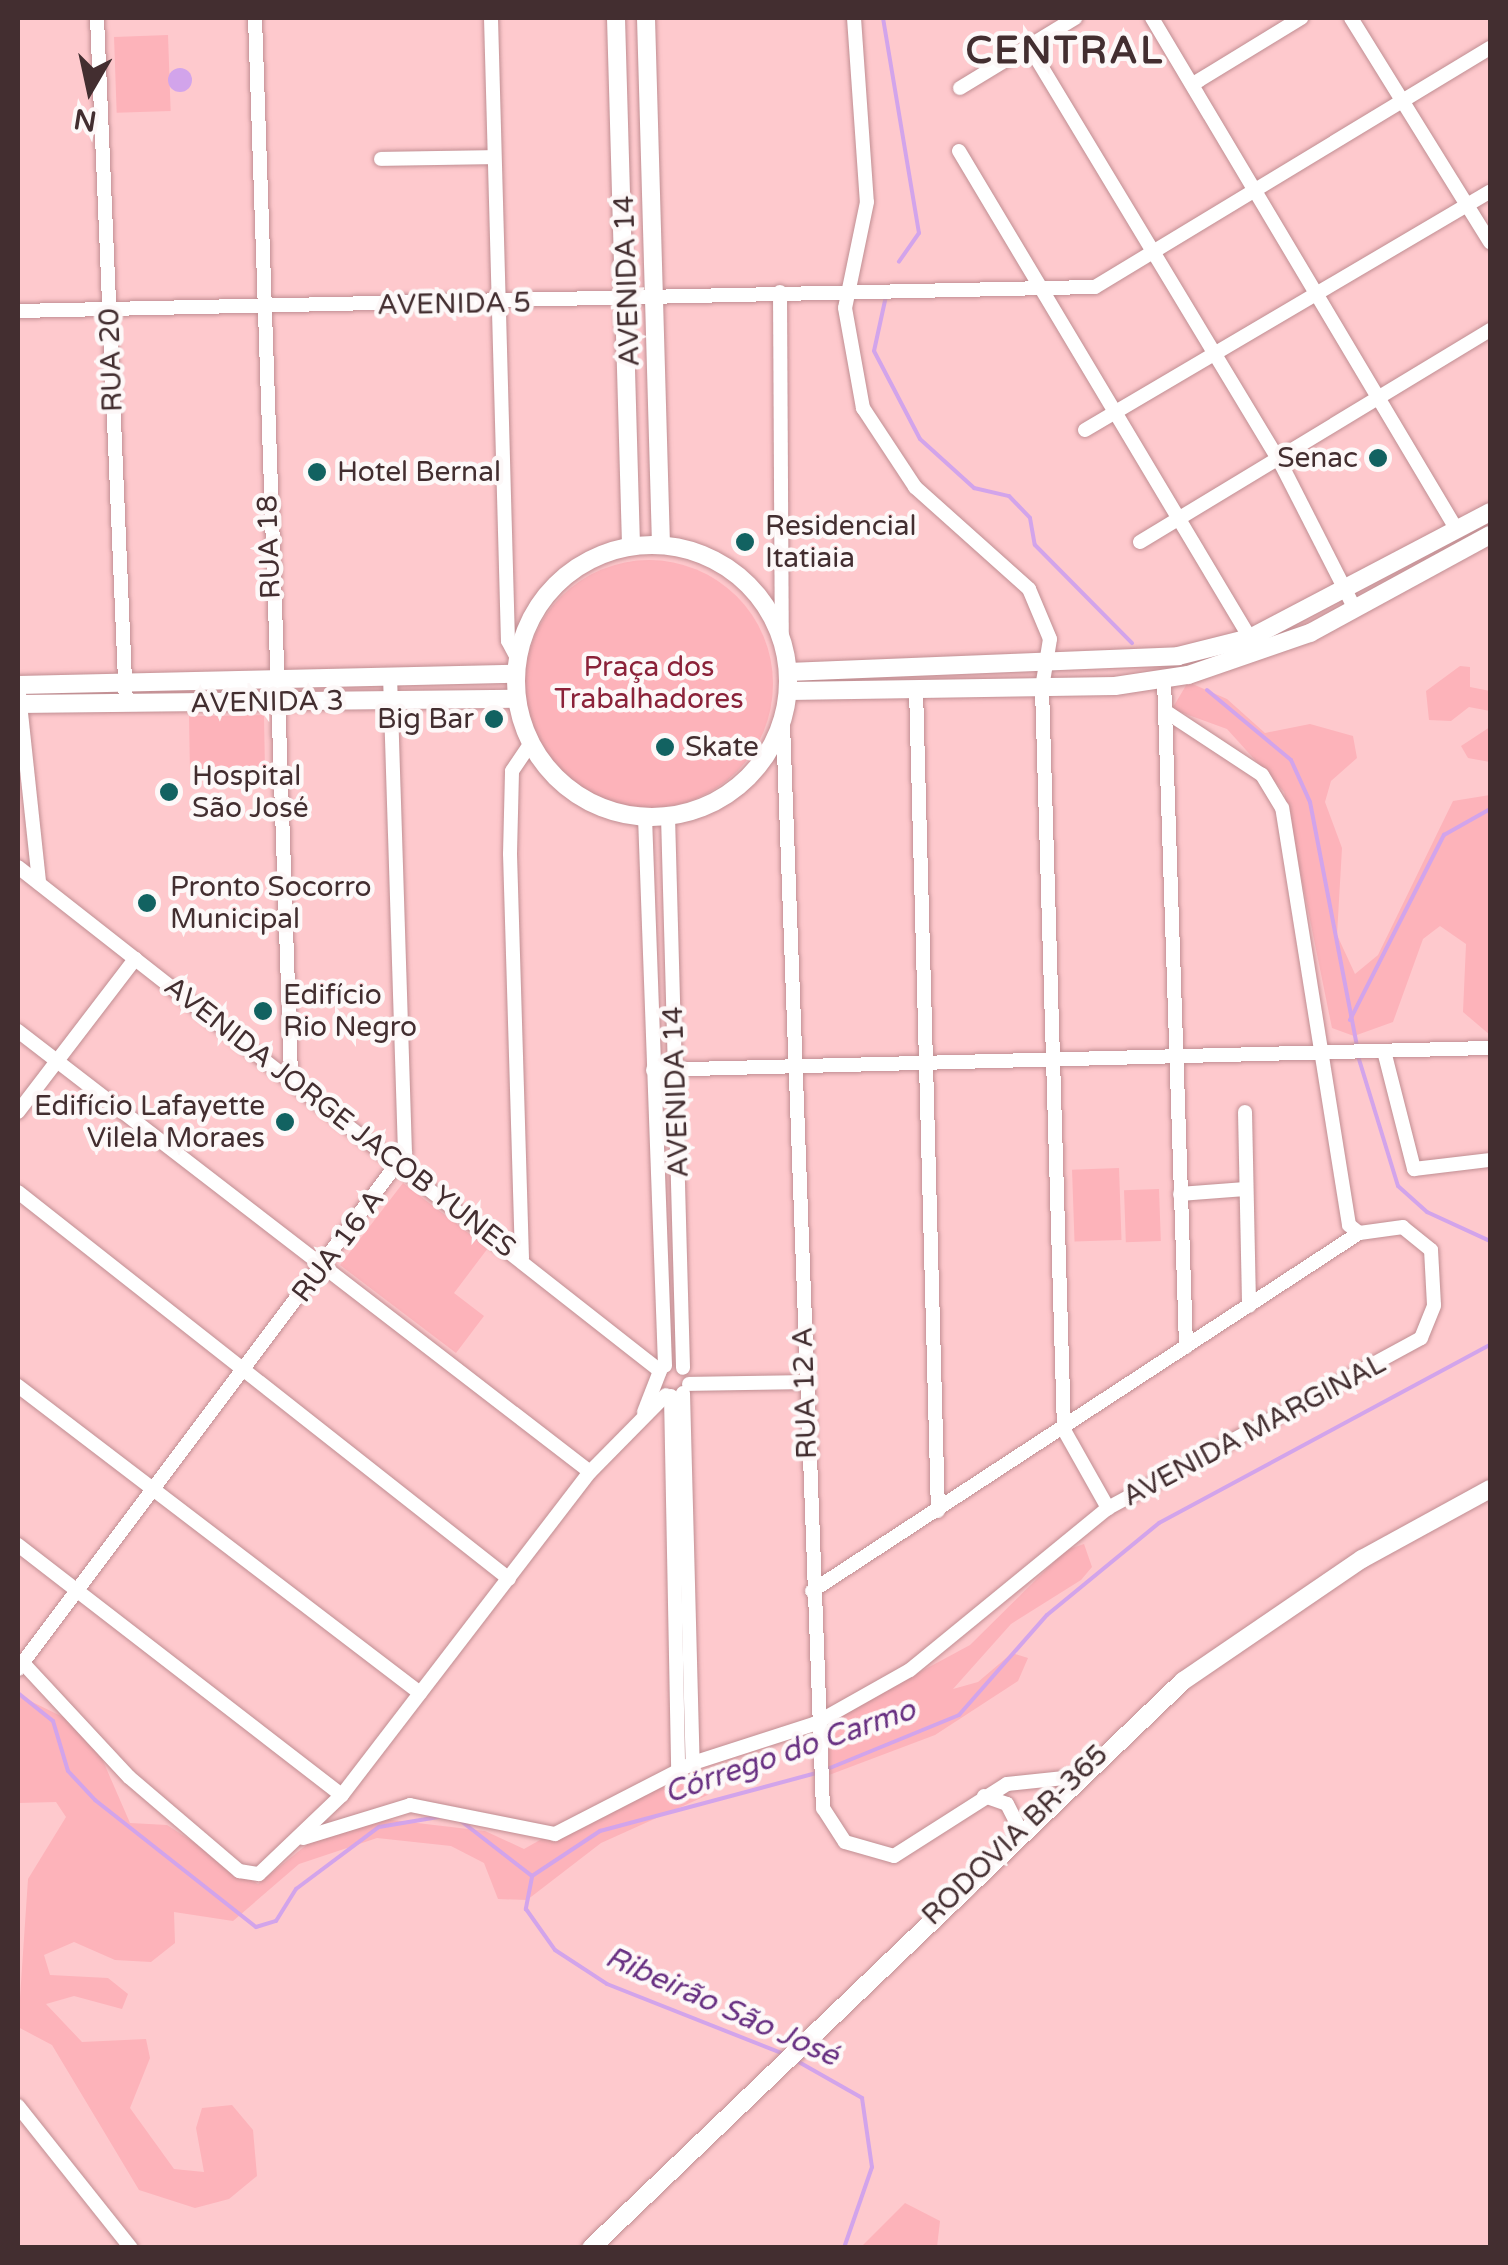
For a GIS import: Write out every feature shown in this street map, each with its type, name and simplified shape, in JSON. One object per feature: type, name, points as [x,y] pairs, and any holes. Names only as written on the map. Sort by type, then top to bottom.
[{"type":"main road","name":"AVENIDA 14","points":[[616,18],[628,298],[631,546]]},
{"type":"main road","name":"AVENIDA 14","points":[[646,18],[661,544]]},
{"type":"main road","points":[[620,82],[649,85]]},
{"type":"main road","points":[[622,110],[634,102],[648,110]]},
{"type":"main road","points":[[789,681],[1178,656],[1250,638],[1490,512]]},
{"type":"main road","points":[[789,681],[916,689],[1042,688],[1164,679],[1258,656],[1490,535]]},
{"type":"main road","points":[[661,544],[736,573],[782,638],[789,681],[783,724],[741,784],[668,816],[645,817],[572,790],[530,744],[516,699],[516,666],[538,604],[563,576],[631,546],[661,544]]},
{"type":"main road","name":"AVENIDA 3","points":[[18,694],[124,682],[390,677],[516,666]]},
{"type":"main road","name":"AVENIDA 3","points":[[18,694],[126,703],[516,699]]},
{"type":"main road","name":"RODOVIA BR-365","points":[[590,2248],[1074,1776],[1276,1614],[1490,1489]]},
{"type":"street","name":"RUA 20","points":[[97,18],[126,703]]},
{"type":"street","name":"RUA 18","points":[[254,18],[274,702],[290,1076]]},
{"type":"street","points":[[492,18],[508,641],[516,666]]},
{"type":"street","points":[[854,18],[867,202],[845,291],[853,366],[873,430],[915,488],[1029,590],[1047,625],[1042,688],[1064,1430],[1108,1508]]},
{"type":"street","points":[[960,88],[1075,18]]},
{"type":"street","points":[[1152,18],[1382,395],[1456,530]]},
{"type":"street","points":[[1192,84],[1301,18]]},
{"type":"street","points":[[1351,18],[1490,242]]},
{"type":"street","points":[[1029,46],[1278,458],[1348,586],[1355,608]]},
{"type":"street","name":"AVENIDA 5","points":[[18,311],[498,303],[845,291],[890,285],[1102,285],[1490,48]]},
{"type":"street","points":[[958,151],[1250,638]]},
{"type":"street","points":[[381,159],[494,157]]},
{"type":"street","points":[[1085,430],[1118,416],[1490,191]]},
{"type":"street","points":[[780,292],[782,638]]},
{"type":"street","points":[[1140,542],[1490,330]]},
{"type":"street","name":"RUA 16 A","points":[[20,1666],[400,1164],[408,1139],[390,677]]},
{"type":"street","points":[[1164,679],[1186,1347]]},
{"type":"street","points":[[916,689],[938,1511]]},
{"type":"street","points":[[18,694],[39,884]]},
{"type":"street","points":[[812,1591],[1064,1430],[1359,1233],[1344,1207],[1320,1054],[1309,946],[1274,790],[1164,711]]},
{"type":"street","name":"RUA 12 A","points":[[783,724],[798,1066],[814,1724],[823,1808],[856,1850],[894,1856],[1007,1784],[1074,1776]]},
{"type":"street","points":[[522,1258],[511,821],[514,760],[530,744]]},
{"type":"street","name":"AVENIDA 14","points":[[668,816],[683,1368],[670,1384],[678,1770]]},
{"type":"street","name":"AVENIDA 14","points":[[645,817],[653,1070],[693,1763]]},
{"type":"street","name":"AVENIDA JORGE JACOB YUNES","points":[[18,867],[522,1258],[670,1384]]},
{"type":"street","points":[[18,1112],[136,959]]},
{"type":"street","points":[[18,1031],[322,1270],[590,1472]]},
{"type":"street","points":[[653,1070],[1490,1048]]},
{"type":"street","points":[[1376,1051],[1414,1169],[1490,1160]]},
{"type":"street","points":[[1245,1112],[1249,1306]]},
{"type":"street","points":[[1180,1194],[1246,1189]]},
{"type":"street","points":[[18,1192],[508,1579]]},
{"type":"street","name":"AVENIDA MARGINAL","points":[[303,1838],[410,1806],[555,1834],[693,1763],[814,1724],[925,1659],[1108,1508],[1421,1338],[1434,1305],[1431,1250],[1403,1227],[1359,1233]]},
{"type":"street","points":[[20,1666],[129,1777],[238,1871],[268,1870],[342,1794],[590,1472],[670,1384],[804,1382]]},
{"type":"street","points":[[18,1386],[150,1492],[420,1693]]},
{"type":"street","points":[[18,1545],[342,1794]]},
{"type":"street","points":[[984,1796],[1007,1804],[1019,1828]]},
{"type":"street","points":[[18,2106],[131,2248]]},
{"type":"green space","points":[[168,35],[171,111],[117,113],[114,37]]},
{"type":"green space","name":"Praça dos Trabalhadores","points":[[649,560],[697,569],[737,596],[764,636],[773,684],[764,732],[737,772],[697,799],[649,808],[601,799],[561,772],[534,732],[525,684],[534,636],[561,596],[601,569]]},
{"type":"green space","points":[[1460,666],[1470,667],[1470,687],[1490,691],[1490,711],[1469,707],[1451,721],[1429,720],[1426,691]]},
{"type":"green space","points":[[1188,682],[1227,699],[1265,733],[1310,724],[1353,736],[1357,758],[1331,781],[1325,802],[1342,848],[1337,935],[1355,974],[1378,955],[1453,801],[1490,795],[1490,1035],[1463,1012],[1466,944],[1440,926],[1423,939],[1393,1022],[1354,1036],[1332,1028],[1284,792],[1227,729],[1172,709]]},
{"type":"green space","points":[[264,715],[265,778],[190,779],[189,716]]},
{"type":"green space","points":[[1490,727],[1490,762],[1468,758],[1461,746]]},
{"type":"green space","points":[[1119,1168],[1122,1240],[1075,1242],[1072,1170]]},
{"type":"green space","points":[[403,1183],[488,1248],[454,1293],[484,1316],[456,1353],[340,1265]]},
{"type":"green space","points":[[1159,1189],[1161,1241],[1126,1242],[1124,1190]]},
{"type":"green space","points":[[1084,1544],[1092,1567],[1081,1580],[1011,1624],[953,1689],[978,1682],[1012,1653],[1028,1658],[1018,1681],[935,1735],[829,1775],[829,1721],[970,1645],[1066,1550]]},
{"type":"green space","points":[[18,1695],[71,1721],[100,1754],[130,1823],[167,1825],[258,1884],[319,1835],[375,1818],[485,1831],[524,1849],[650,1778],[694,1771],[712,1793],[601,1843],[527,1900],[498,1899],[484,1863],[451,1846],[377,1838],[299,1864],[233,1921],[174,1912],[175,1943],[151,1962],[115,1960],[74,1942],[44,1955],[50,1975],[108,1978],[128,1994],[122,2009],[74,1996],[46,2004],[82,2042],[146,2039],[150,2058],[130,2108],[174,2169],[204,2172],[196,2128],[202,2108],[232,2105],[253,2130],[257,2176],[229,2199],[195,2208],[139,2190],[52,2045],[18,2027],[28,1879],[66,1817],[56,1802],[18,1803]]},
{"type":"green space","points":[[905,2203],[940,2221],[937,2247],[861,2247]]},
{"type":"shaded area","points":[[175,68],[185,68],[192,80],[185,92],[175,92],[168,85],[168,75]]},
{"type":"waterway","points":[[883,18],[919,233],[899,262]]},
{"type":"waterway","points":[[886,296],[874,351],[920,439],[974,488],[1009,496],[1030,518],[1035,545],[1132,643]]},
{"type":"waterway","points":[[1207,690],[1291,760],[1310,802],[1357,1047]]},
{"type":"waterway","name":"Córrego do Carmo","points":[[1350,1020],[1444,835],[1490,809]]},
{"type":"waterway","name":"Córrego do Carmo","points":[[1358,1056],[1398,1186],[1427,1212],[1490,1241]]},
{"type":"waterway","name":"Córrego do Carmo","points":[[825,1770],[959,1715],[1047,1615],[1159,1523],[1490,1345]]},
{"type":"waterway","points":[[18,1693],[53,1721],[68,1771],[95,1800],[256,1927],[276,1921],[296,1889],[379,1827],[438,1817]]},
{"type":"waterway","name":"Córrego do Carmo","points":[[532,1876],[600,1831],[816,1773]]},
{"type":"waterway","points":[[461,1821],[532,1876]]},
{"type":"waterway","name":"Ribeirão São José","points":[[532,1877],[526,1909],[555,1950],[607,1984],[784,2054]]},
{"type":"waterway","name":"Ribeirão São José","points":[[797,2061],[862,2098],[872,2167],[844,2248]]},
{"type":"place","name":"Senac","points":[[1378,458]]},
{"type":"place","name":"Hotel Bernal","points":[[317,472]]},
{"type":"place","name":"Residencial Itatiaia","points":[[745,542]]},
{"type":"place","name":"Big Bar","points":[[494,719]]},
{"type":"place","name":"Skate","points":[[665,747]]},
{"type":"place","name":"Hospital São José","points":[[169,792]]},
{"type":"place","name":"Pronto Socorro Municipal","points":[[147,903]]},
{"type":"place","name":"Edifício Rio Negro","points":[[263,1011]]},
{"type":"place","name":"Edifício Lafayette Vilela Moraes","points":[[285,1122]]},
{"type":"district","name":"CENTRAL","points":[[1065,52]]}]
